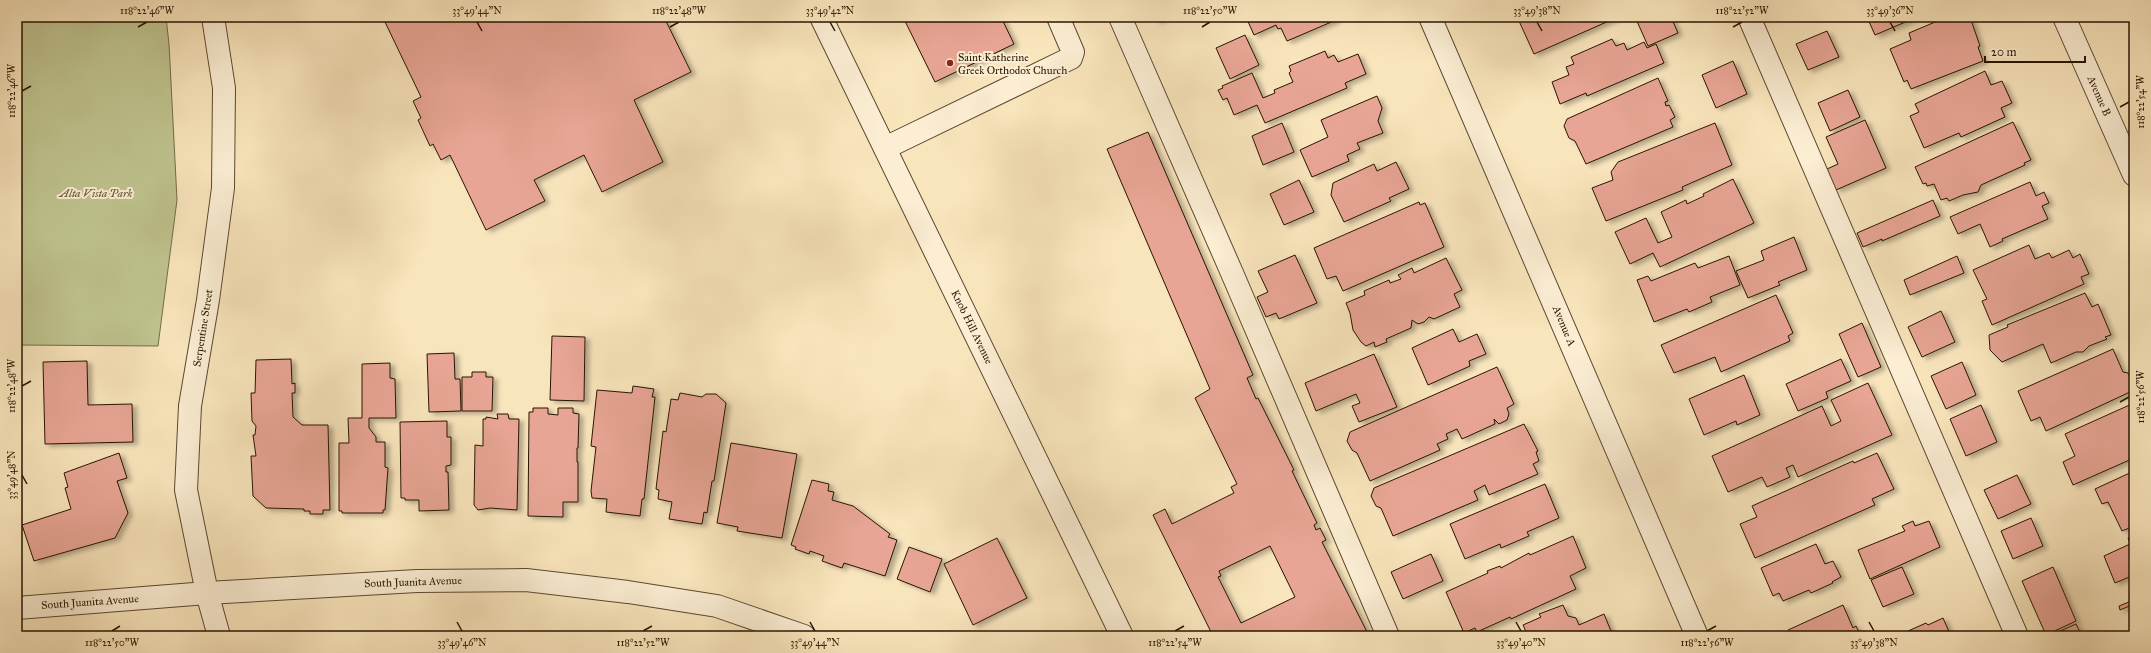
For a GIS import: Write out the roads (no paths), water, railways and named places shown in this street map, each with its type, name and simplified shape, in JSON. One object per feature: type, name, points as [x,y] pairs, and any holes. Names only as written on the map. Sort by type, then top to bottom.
[{"type":"street","name":"Serpentine Street","points":[[213,17],[224,88],[223,188],[208,300],[190,406],[186,490],[207,593],[219,636]]},
{"type":"street","name":"Knob Hill Avenue","points":[[821,17],[1122,636]]},
{"type":"street","points":[[885,148],[1071,58],[1073,52],[1058,17]]},
{"type":"street","points":[[1120,17],[1236,280],[1388,636]]},
{"type":"street","name":"Avenue A","points":[[1430,17],[1697,636]]},
{"type":"street","points":[[1749,17],[2017,636]]},
{"type":"street","name":"Avenue B","points":[[2064,17],[2134,175]]},
{"type":"street","name":"South Juanita Avenue","points":[[17,608],[207,593],[417,581],[526,580],[628,592],[718,606],[804,636]]},
{"type":"place","name":"Saint Katherine Greek Orthodox Church","points":[[950,63]]},
{"type":"park label","name":"Alta Vista Park","points":[[96,193]]}]
